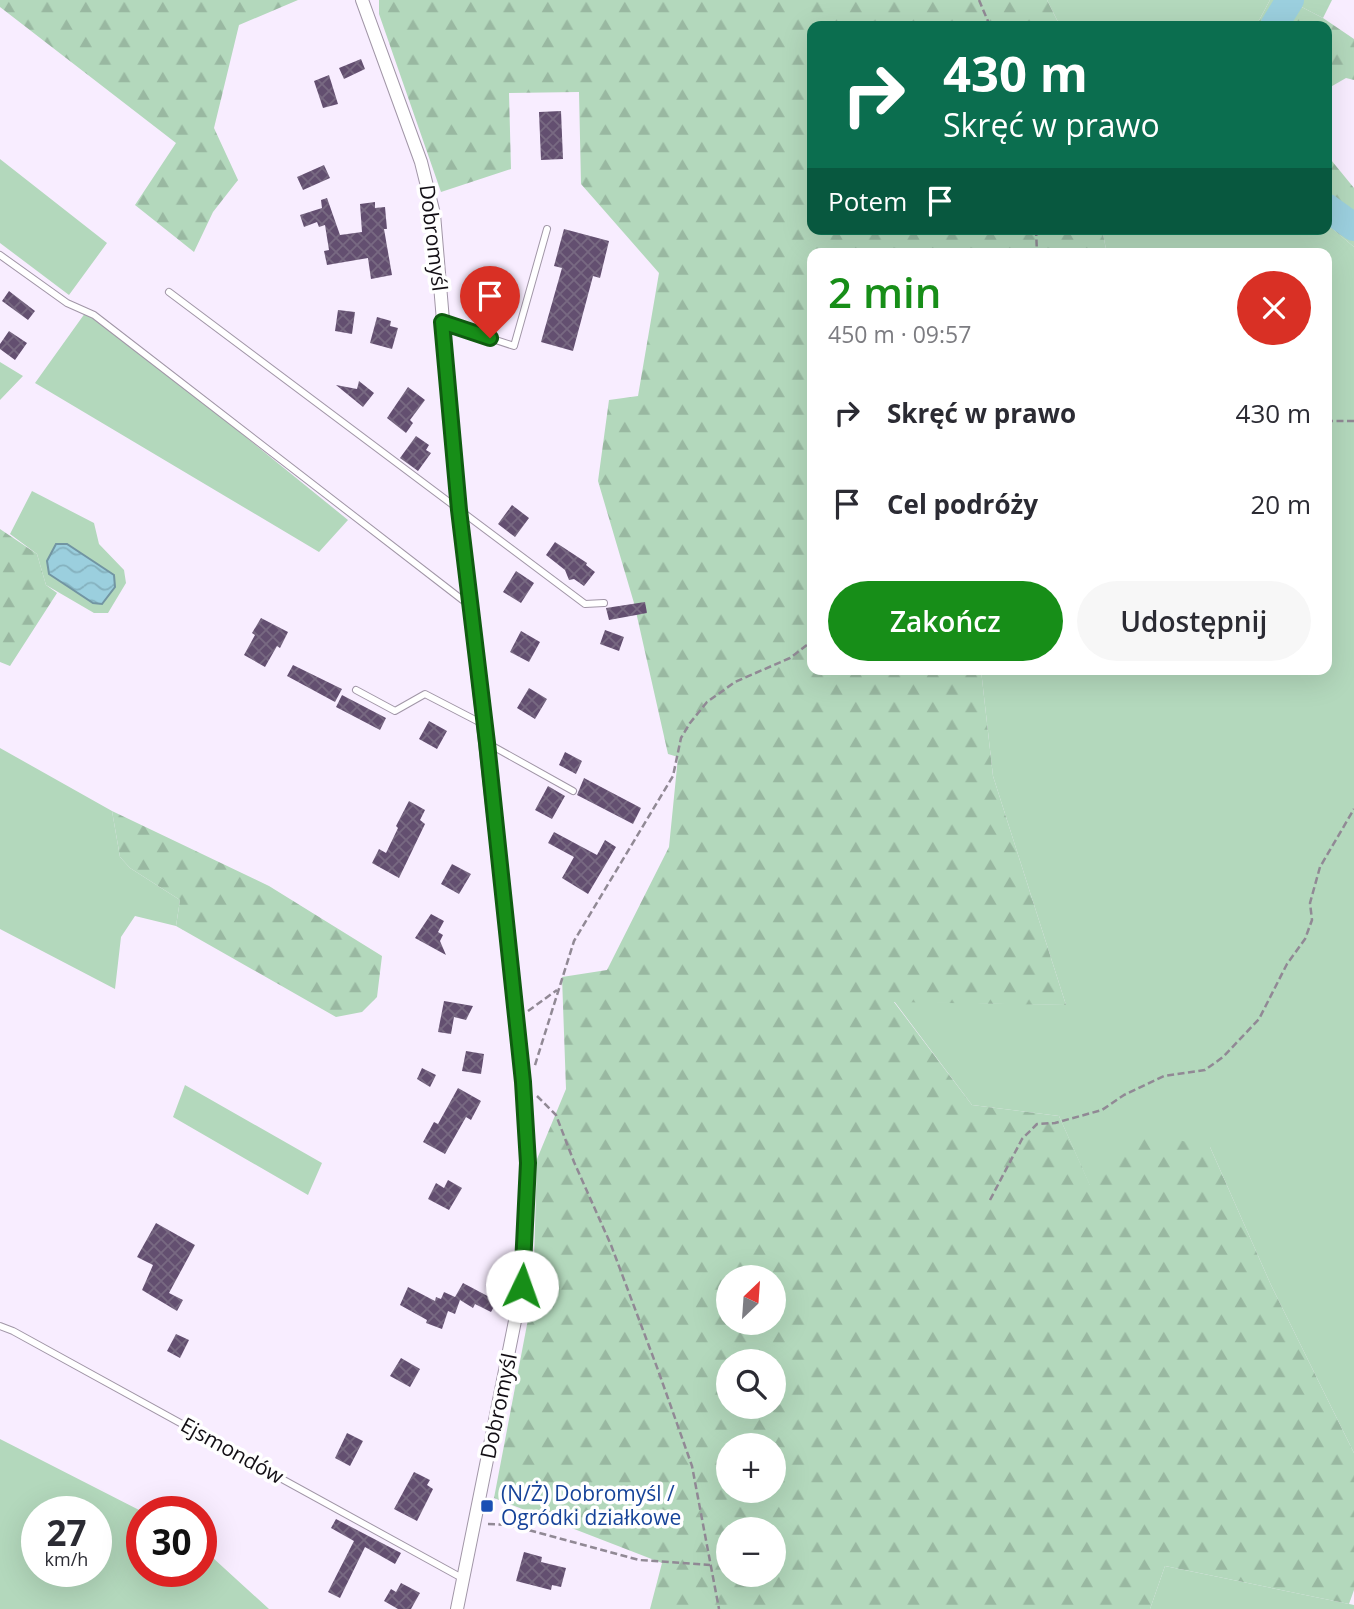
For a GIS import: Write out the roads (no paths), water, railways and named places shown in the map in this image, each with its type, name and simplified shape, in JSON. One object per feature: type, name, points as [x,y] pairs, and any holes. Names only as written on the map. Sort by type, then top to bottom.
[{"type":"street","name":"Dobromyśl","points":[[362,0],[421,162],[434,214],[459,510],[523,1082],[528,1163],[522,1286],[457,1609]]},
{"type":"lane","points":[[368,0],[368,16]]},
{"type":"lane","points":[[442,322],[514,346],[547,229]]},
{"type":"lane","points":[[0,255],[67,303],[94,315],[471,606]]},
{"type":"lane","points":[[169,292],[585,604],[604,603]]},
{"type":"lane","points":[[356,690],[395,711],[425,694],[485,725]]},
{"type":"lane","points":[[487,743],[573,791]]},
{"type":"lane","name":"Ejsmondów","points":[[0,1326],[25,1337],[463,1579]]},
{"type":"water","points":[[56,544],[67,544],[114,575],[115,587],[102,604],[93,603],[49,574],[47,561]]},
{"type":"waterway","points":[[1277,21],[1290,0]]},
{"type":"waterway","points":[[1332,211],[1354,227]]},
{"type":"place","name":"(N/Ż) Dobromyśl / Ogródki działkowe","points":[[487,1506]]}]
